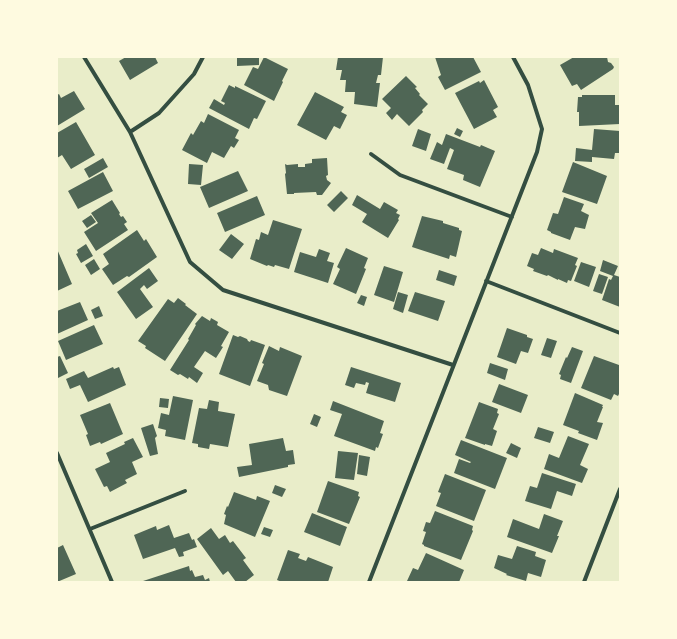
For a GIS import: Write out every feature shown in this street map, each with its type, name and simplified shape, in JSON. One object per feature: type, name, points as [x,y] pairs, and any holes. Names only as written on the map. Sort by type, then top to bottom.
[{"type":"street","points":[[84,57],[130,132],[190,262],[223,290],[453,365]]},
{"type":"street","points":[[130,132],[160,113],[194,74],[203,57]]},
{"type":"street","points":[[369,582],[537,152],[542,129],[528,85],[514,57]]},
{"type":"street","points":[[371,154],[400,175],[512,217]]},
{"type":"street","points":[[486,281],[620,333]]},
{"type":"street","points":[[57,453],[112,582]]},
{"type":"street","points":[[584,582],[620,488]]},
{"type":"street","points":[[90,529],[184,491]]},
{"type":"building","points":[[126,57],[155,57],[158,63],[130,80],[119,61]]},
{"type":"building","points":[[237,57],[259,57],[259,65],[237,66]]},
{"type":"building","points":[[264,57],[288,69],[274,101],[244,85],[253,67],[258,69]]},
{"type":"building","points":[[338,57],[383,57],[381,75],[378,75],[376,83],[380,83],[377,107],[354,104],[355,92],[345,92],[346,80],[340,80],[342,70],[336,70]]},
{"type":"building","points":[[435,57],[473,57],[481,72],[445,90],[438,77],[441,75]]},
{"type":"building","points":[[574,57],[607,57],[608,62],[614,67],[581,90],[577,84],[572,86],[560,65]]},
{"type":"building","points":[[406,76],[417,87],[415,88],[420,94],[419,95],[428,104],[422,110],[423,112],[409,126],[397,114],[392,120],[386,113],[391,108],[382,99]]},
{"type":"building","points":[[484,80],[498,107],[493,110],[497,117],[474,129],[455,93]]},
{"type":"building","points":[[229,85],[235,88],[235,86],[266,101],[257,119],[254,118],[249,129],[209,108],[214,99],[224,105],[225,103],[221,101]]},
{"type":"building","points":[[74,91],[85,109],[57,126],[57,95],[59,94],[61,98]]},
{"type":"building","points":[[315,92],[344,107],[341,112],[347,115],[340,129],[334,126],[326,140],[297,125]]},
{"type":"building","points":[[582,95],[615,95],[615,105],[620,105],[620,124],[579,126],[579,112],[577,112],[578,97],[582,97]]},
{"type":"building","points":[[208,114],[239,130],[235,138],[239,140],[234,148],[231,146],[224,158],[212,152],[207,163],[182,150],[191,133],[193,135],[201,121],[204,123]]},
{"type":"building","points":[[76,122],[95,155],[71,169],[62,155],[57,158],[57,133]]},
{"type":"building","points":[[457,128],[463,131],[460,137],[454,134]]},
{"type":"building","points":[[418,129],[431,134],[426,151],[412,146]]},
{"type":"building","points":[[594,129],[620,131],[620,153],[615,153],[614,159],[592,157],[592,162],[575,161],[576,148],[592,150]]},
{"type":"building","points":[[446,134],[495,151],[480,187],[463,180],[464,175],[447,169],[454,150],[450,148],[444,164],[430,159],[437,142],[442,145]]},
{"type":"building","points":[[103,158],[108,167],[89,178],[84,169]]},
{"type":"building","points":[[327,158],[328,175],[326,176],[327,180],[331,183],[322,195],[317,195],[316,192],[287,194],[285,164],[298,164],[298,167],[305,167],[305,164],[312,163],[312,159]]},
{"type":"building","points":[[573,162],[607,176],[597,204],[562,192]]},
{"type":"building","points":[[189,164],[203,165],[201,185],[188,184]]},
{"type":"building","points":[[238,171],[248,191],[209,208],[200,187]]},
{"type":"building","points":[[103,172],[113,191],[78,209],[68,191]]},
{"type":"building","points":[[341,191],[348,198],[334,212],[327,205]]},
{"type":"building","points":[[357,195],[380,209],[384,202],[398,210],[396,213],[400,215],[399,220],[388,238],[362,222],[367,214],[352,205]]},
{"type":"building","points":[[257,196],[265,215],[225,232],[217,213]]},
{"type":"building","points":[[564,197],[584,204],[581,211],[589,215],[585,229],[575,227],[570,240],[547,230],[553,213],[558,214]]},
{"type":"building","points":[[112,200],[121,217],[123,216],[127,222],[124,224],[128,230],[96,251],[84,232],[98,223],[91,213]]},
{"type":"building","points":[[91,215],[96,222],[87,228],[82,221]]},
{"type":"building","points":[[422,216],[443,221],[443,223],[459,228],[459,230],[462,231],[456,257],[450,255],[449,259],[412,247]]},
{"type":"building","points":[[273,220],[302,229],[289,269],[275,265],[274,267],[267,266],[250,259],[256,239],[259,240],[261,232],[268,235]]},
{"type":"building","points":[[137,230],[144,241],[146,239],[157,257],[129,277],[127,276],[113,285],[102,269],[109,264],[103,254]]},
{"type":"building","points":[[231,234],[244,244],[232,259],[219,250]]},
{"type":"building","points":[[86,244],[93,256],[81,263],[76,254],[78,253],[77,250]]},
{"type":"building","points":[[346,248],[368,258],[364,268],[366,269],[356,294],[333,284],[340,269],[337,267]]},
{"type":"building","points":[[541,248],[553,253],[554,249],[578,258],[575,265],[577,266],[571,281],[568,280],[567,283],[558,280],[548,275],[547,276],[533,271],[534,269],[527,266],[532,253],[538,255]]},
{"type":"building","points":[[57,249],[72,284],[57,291]]},
{"type":"building","points":[[319,249],[330,253],[327,261],[334,263],[328,283],[294,272],[300,252],[316,257]]},
{"type":"building","points":[[94,259],[100,269],[91,275],[85,265]]},
{"type":"building","points":[[603,260],[618,266],[614,275],[620,277],[620,307],[602,300],[609,279],[611,280],[613,276],[600,271]]},
{"type":"building","points":[[581,262],[596,267],[589,287],[574,281]]},
{"type":"building","points":[[384,266],[403,272],[394,302],[374,295]]},
{"type":"building","points":[[149,268],[158,281],[147,289],[144,285],[140,289],[153,307],[136,319],[117,292]]},
{"type":"building","points":[[439,270],[457,276],[454,286],[436,280]]},
{"type":"building","points":[[599,274],[608,277],[602,294],[593,291]]},
{"type":"building","points":[[398,292],[408,295],[403,313],[393,309]]},
{"type":"building","points":[[415,292],[445,301],[438,321],[408,311]]},
{"type":"building","points":[[361,295],[367,297],[364,306],[357,303]]},
{"type":"building","points":[[178,298],[197,314],[165,361],[145,348],[146,346],[138,341],[168,299],[174,303]]},
{"type":"building","points":[[80,302],[88,320],[57,334],[57,311]]},
{"type":"building","points":[[99,306],[103,316],[95,319],[91,310]]},
{"type":"building","points":[[202,316],[210,321],[211,318],[218,322],[217,325],[229,332],[221,346],[223,347],[216,358],[205,351],[194,367],[203,373],[197,383],[189,377],[188,379],[170,370],[189,340],[188,339],[196,325],[195,324]]},
{"type":"building","points":[[94,325],[103,344],[66,360],[58,341]]},
{"type":"building","points":[[507,328],[527,335],[527,337],[533,339],[528,353],[521,351],[516,364],[497,357]]},
{"type":"building","points":[[233,335],[238,337],[240,336],[250,342],[251,340],[265,345],[250,386],[219,374]]},
{"type":"building","points":[[547,338],[557,341],[551,358],[541,355]]},
{"type":"building","points":[[269,346],[279,351],[280,347],[302,356],[287,396],[269,390],[268,385],[257,381]]},
{"type":"building","points":[[572,347],[583,351],[571,383],[560,379],[561,375],[559,374]]},
{"type":"building","points":[[60,356],[68,373],[58,378],[57,357]]},
{"type":"building","points":[[594,356],[619,365],[620,392],[618,396],[614,394],[611,400],[581,388]]},
{"type":"building","points":[[490,363],[508,369],[505,380],[487,373]]},
{"type":"building","points":[[113,367],[114,369],[119,367],[126,385],[88,402],[80,385],[70,389],[66,379],[84,371],[88,378]]},
{"type":"building","points":[[351,367],[401,383],[395,402],[366,393],[369,383],[366,382],[365,385],[356,383],[354,388],[345,385]]},
{"type":"building","points":[[499,384],[528,395],[521,413],[492,402]]},
{"type":"building","points":[[575,393],[603,405],[597,422],[603,423],[597,440],[578,433],[579,431],[563,425]]},
{"type":"building","points":[[173,396],[193,400],[185,440],[165,436],[166,430],[158,428],[161,413],[169,415]]},
{"type":"building","points":[[160,398],[169,399],[168,408],[159,407]]},
{"type":"building","points":[[209,400],[219,402],[218,411],[235,414],[228,447],[210,444],[209,449],[198,447],[198,444],[192,443],[199,408],[207,409]]},
{"type":"building","points":[[333,401],[384,421],[380,433],[383,434],[378,448],[376,447],[375,451],[334,436],[342,414],[330,410]]},
{"type":"building","points":[[479,402],[498,409],[497,413],[499,414],[493,429],[497,431],[492,446],[465,438]]},
{"type":"building","points":[[110,403],[123,434],[101,444],[100,442],[90,446],[86,435],[88,434],[80,415]]},
{"type":"building","points":[[314,414],[321,417],[317,427],[310,424]]},
{"type":"building","points":[[153,424],[157,436],[155,438],[158,454],[150,456],[141,428]]},
{"type":"building","points":[[538,427],[554,432],[550,443],[534,438]]},
{"type":"building","points":[[568,436],[589,444],[580,465],[588,469],[582,483],[544,469],[549,454],[559,458]]},
{"type":"building","points":[[133,438],[143,457],[132,462],[137,474],[125,480],[127,483],[110,492],[107,486],[104,487],[95,469],[110,462],[106,453],[125,444],[124,442]]},
{"type":"building","points":[[283,438],[286,451],[293,450],[295,464],[288,465],[288,467],[239,477],[237,467],[252,465],[249,444]]},
{"type":"building","points":[[461,440],[507,458],[495,489],[454,473],[459,459],[470,463],[471,462],[455,455]]},
{"type":"building","points":[[511,443],[521,448],[517,458],[506,453]]},
{"type":"building","points":[[338,451],[358,453],[354,480],[335,478]]},
{"type":"building","points":[[359,455],[370,457],[367,476],[357,474]]},
{"type":"building","points":[[542,473],[576,484],[572,496],[557,491],[551,509],[525,501],[530,486],[537,488]]},
{"type":"building","points":[[445,474],[486,490],[474,521],[436,506],[441,493],[438,492]]},
{"type":"building","points":[[328,481],[359,492],[358,496],[360,497],[349,524],[317,512]]},
{"type":"building","points":[[275,485],[286,489],[282,497],[272,493]]},
{"type":"building","points":[[234,492],[256,500],[257,496],[270,501],[255,537],[224,524],[226,515],[224,514]]},
{"type":"building","points":[[435,511],[473,526],[473,531],[461,560],[422,544],[426,532],[423,531],[426,522],[430,523]]},
{"type":"building","points":[[312,513],[347,527],[340,546],[304,532]]},
{"type":"building","points":[[544,514],[563,521],[552,553],[507,537],[513,519],[539,529]]},
{"type":"building","points":[[169,525],[174,538],[189,533],[192,540],[194,539],[197,547],[183,552],[184,556],[179,557],[175,548],[143,559],[134,535],[156,526],[157,530]]},
{"type":"building","points":[[264,527],[273,530],[270,537],[261,534]]},
{"type":"building","points":[[211,528],[219,539],[225,535],[230,543],[233,541],[246,558],[243,560],[254,575],[245,582],[236,582],[228,571],[223,575],[197,539]]},
{"type":"building","points":[[63,545],[76,574],[57,582],[57,548]]},
{"type":"building","points":[[517,546],[536,552],[535,556],[546,560],[541,577],[528,573],[526,581],[506,575],[507,574],[494,568],[498,555],[512,559]]},
{"type":"building","points":[[288,550],[300,554],[298,558],[306,561],[308,557],[333,567],[328,582],[282,582],[277,580]]},
{"type":"building","points":[[426,553],[464,570],[459,582],[407,581],[413,568],[418,570]]},
{"type":"building","points":[[189,566],[190,571],[192,570],[195,577],[203,575],[205,580],[209,578],[210,582],[140,582]]}]
